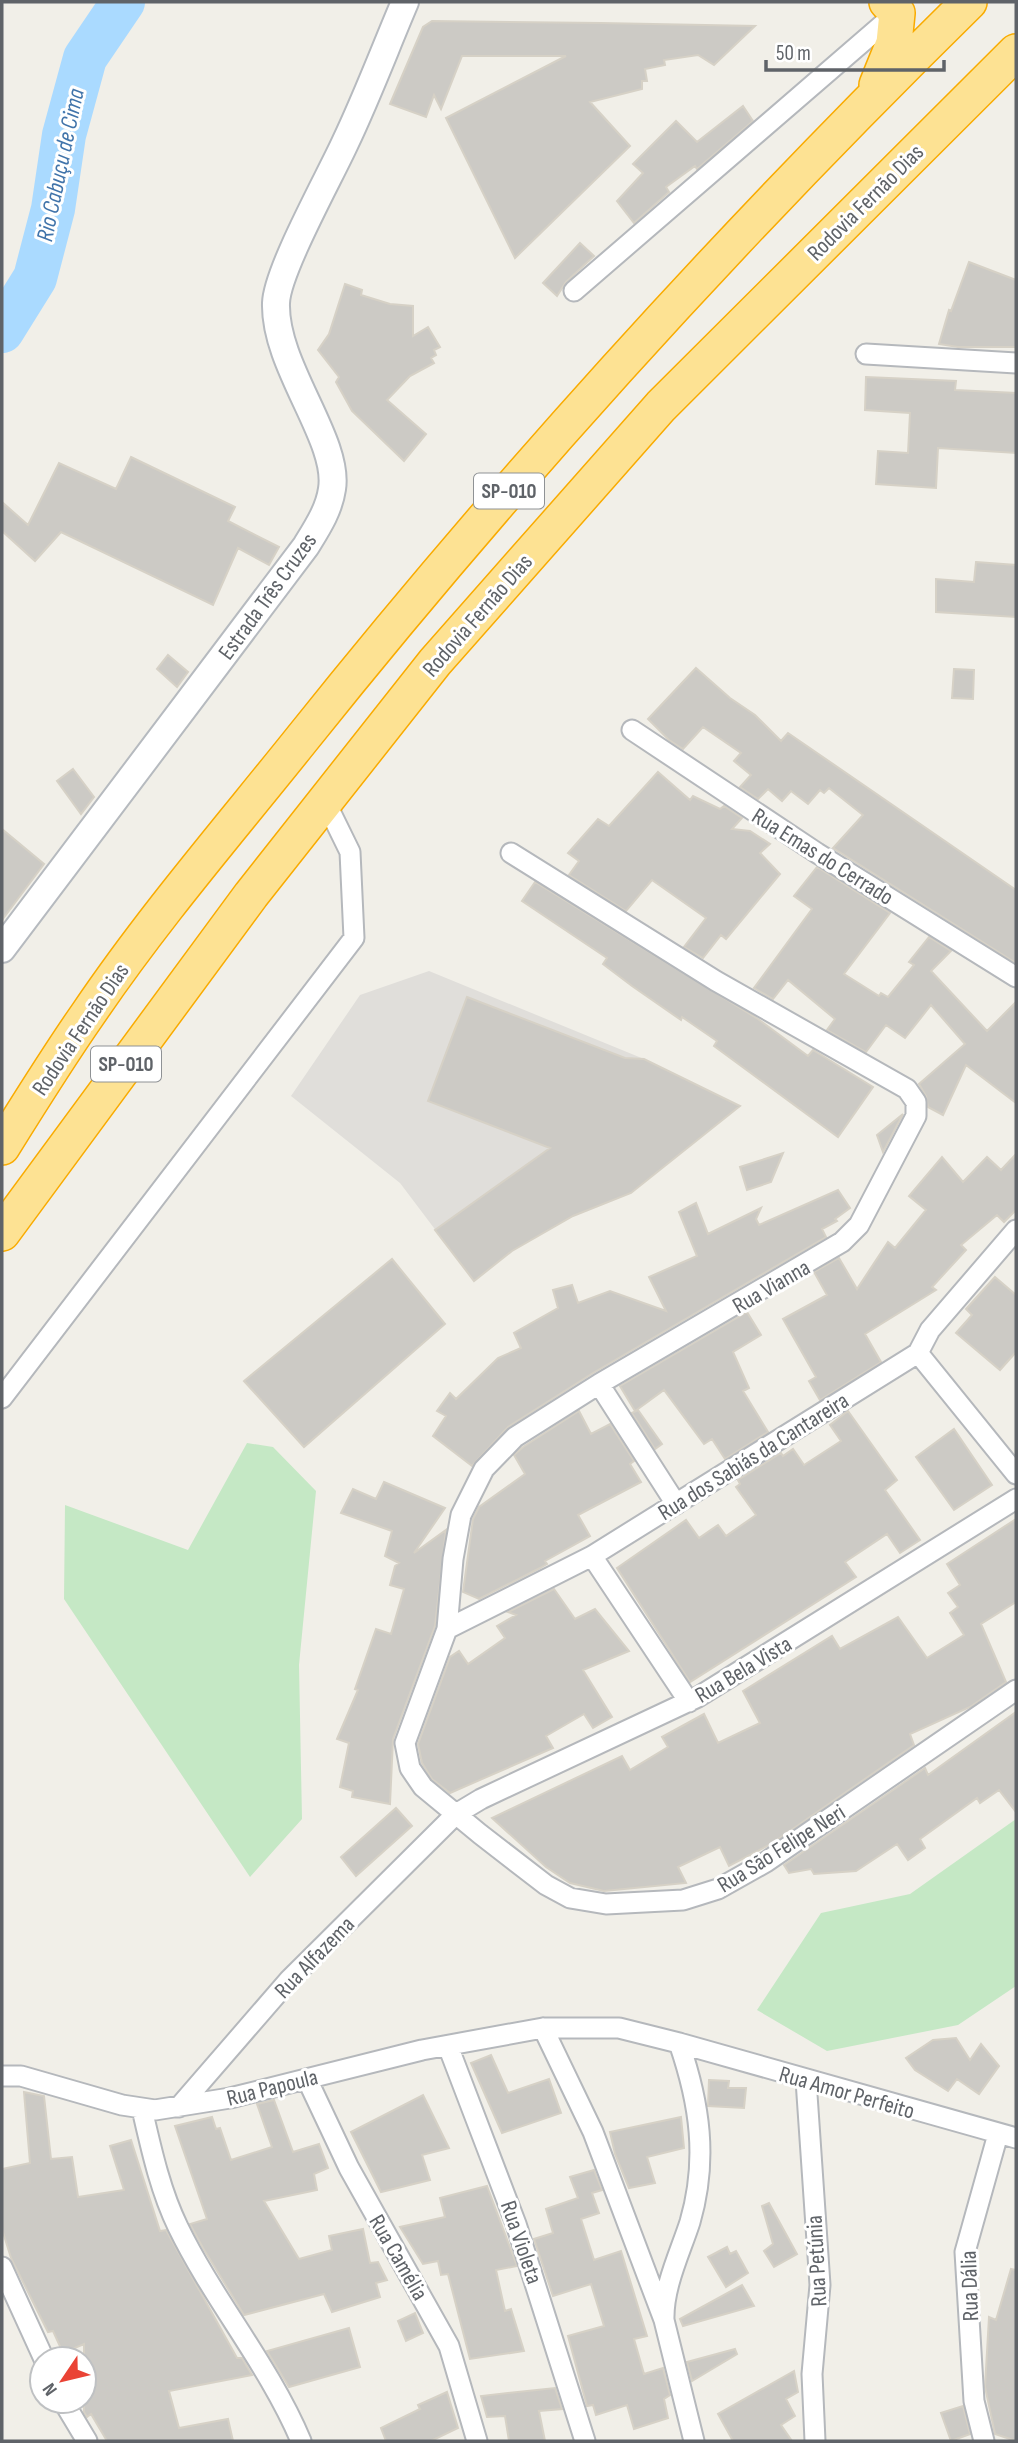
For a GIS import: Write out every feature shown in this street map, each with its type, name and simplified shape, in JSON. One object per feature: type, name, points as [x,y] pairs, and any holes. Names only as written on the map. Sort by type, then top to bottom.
[{"type":"highway","name":"Rodovia Fernão Dias","points":[[2,1147],[88,1013],[135,949],[395,622],[617,367],[873,96],[969,2]]},
{"type":"highway","points":[[873,96],[894,43],[892,7]]},
{"type":"highway","name":"Rodovia Fernão Dias","points":[[2,1233],[251,895],[435,662],[660,406],[1016,52]]},
{"type":"highway","points":[[2,1102],[29,1065],[88,1013]]},
{"type":"main road","name":"Estrada Três Cruzes","points":[[2,949],[306,547],[323,518],[332,487],[329,456],[299,391],[278,334],[276,301],[285,272],[347,141],[405,2]]},
{"type":"street","points":[[574,291],[892,7]]},
{"type":"street","points":[[866,354],[1016,363]]},
{"type":"street","name":"Rua Emas do Cerrado","points":[[632,730],[817,853],[1016,977]]},
{"type":"street","points":[[2,1398],[354,938],[349,852],[326,803]]},
{"type":"street","name":"Rua Vianna","points":[[456,1814],[423,1787],[410,1768],[405,1743],[447,1629],[453,1559],[461,1515],[484,1469],[514,1437],[599,1384],[842,1242],[859,1225],[916,1116],[916,1102],[907,1089],[716,981],[511,853]]},
{"type":"street","name":"Rua dos Sabiás da Cantareira","points":[[447,1629],[592,1556],[918,1353],[930,1330],[1016,1230]]},
{"type":"street","points":[[918,1353],[1016,1474]]},
{"type":"street","points":[[599,1384],[676,1504]]},
{"type":"street","name":"Rua Bela Vista","points":[[456,1814],[481,1799],[689,1702],[1016,1499]]},
{"type":"street","points":[[592,1556],[689,1702]]},
{"type":"street","name":"Rua São Felipe Neri","points":[[456,1814],[546,1885],[570,1898],[606,1904],[683,1900],[718,1889],[766,1861],[1016,1690]]},
{"type":"street","name":"Rua Alfazema","points":[[179,2107],[289,1980],[456,1814]]},
{"type":"street","points":[[543,2028],[593,2133],[664,2320],[694,2441]]},
{"type":"street","name":"Rua Papoula","points":[[2,2076],[35,2079],[142,2109],[179,2107],[448,2046],[543,2028],[618,2028],[679,2043]]},
{"type":"street","points":[[664,2320],[665,2296],[690,2222],[702,2169],[696,2112],[679,2043]]},
{"type":"street","name":"Rua Amor Perfeito","points":[[679,2043],[1007,2136]]},
{"type":"street","name":"Rua Violeta","points":[[448,2046],[516,2224],[585,2441]]},
{"type":"street","name":"Rua Camélia","points":[[307,2079],[358,2185],[449,2346],[477,2441]]},
{"type":"street","name":"Rua Petúnia","points":[[806,2080],[820,2285],[812,2374],[815,2441]]},
{"type":"street","points":[[142,2109],[150,2145],[178,2227],[282,2400],[301,2441]]},
{"type":"street","name":"Rua Dália","points":[[984,2441],[974,2400],[965,2252],[1007,2136]]},
{"type":"street","points":[[2,2267],[38,2345]]},
{"type":"street","points":[[71,2415],[86,2441]]},
{"type":"shaded area","points":[[429,971],[644,1059],[740,1106],[631,1193],[573,1216],[512,1251],[474,1281],[400,1183],[291,1096],[360,995]]},
{"type":"green space","points":[[247,1443],[273,1447],[316,1491],[299,1665],[302,1819],[250,1877],[64,1599],[65,1505],[188,1550]]},
{"type":"green space","points":[[1016,1819],[1016,1986],[958,2025],[827,2051],[757,2010],[821,1913],[910,1894]]},
{"type":"building","points":[[432,21],[755,26],[714,65],[698,55],[664,60],[665,65],[645,69],[647,81],[642,81],[642,89],[590,102],[630,146],[515,258],[446,118],[566,56],[462,56],[441,109],[434,95],[426,117],[390,104],[423,27]]},
{"type":"building","points":[[743,106],[753,121],[697,169],[695,166],[666,187],[669,192],[634,223],[617,201],[643,173],[633,164],[676,121],[697,142]]},
{"type":"building","points":[[580,243],[594,256],[566,282],[557,296],[543,283]]},
{"type":"building","points":[[969,262],[1016,280],[1016,347],[958,347],[939,344],[949,310],[951,311]]},
{"type":"building","points":[[345,284],[362,290],[361,295],[390,304],[413,306],[413,336],[428,327],[440,347],[434,350],[436,355],[431,358],[434,363],[410,376],[387,400],[426,434],[404,461],[352,411],[336,382],[339,377],[318,350],[329,334]]},
{"type":"building","points":[[866,377],[956,381],[955,390],[1016,393],[1016,453],[938,448],[936,488],[876,484],[878,451],[908,453],[910,413],[865,410]]},
{"type":"building","points":[[131,457],[235,507],[228,521],[279,547],[269,565],[238,548],[213,605],[61,532],[35,561],[2,531],[2,502],[28,525],[59,463],[116,489]]},
{"type":"building","points":[[976,562],[1016,565],[1016,617],[936,612],[936,579],[974,582]]},
{"type":"building","points":[[168,655],[188,672],[177,687],[157,669]]},
{"type":"building","points":[[696,668],[730,698],[755,715],[781,741],[788,733],[1016,890],[1016,963],[833,848],[863,815],[829,788],[824,793],[820,790],[808,804],[791,791],[782,801],[768,789],[758,799],[740,787],[751,775],[734,761],[741,753],[703,727],[683,749],[669,740],[648,719]]},
{"type":"building","points":[[954,669],[974,670],[973,699],[952,698]]},
{"type":"building","points":[[73,769],[94,797],[81,814],[57,781]]},
{"type":"building","points":[[658,772],[690,800],[693,796],[720,809],[724,806],[742,818],[732,829],[750,831],[770,844],[760,853],[780,874],[726,939],[721,935],[703,958],[684,947],[706,918],[652,880],[626,911],[569,875],[579,861],[568,853],[598,819],[609,826]]},
{"type":"building","points":[[2,829],[44,864],[2,920]]},
{"type":"building","points":[[817,867],[890,913],[844,974],[879,996],[881,993],[888,997],[914,965],[909,962],[929,937],[951,951],[931,971],[987,1031],[1016,1002],[1016,1103],[966,1065],[943,1115],[928,1107],[926,1096],[919,1084],[965,1044],[931,1005],[905,1038],[886,1025],[866,1052],[827,1030],[835,1019],[788,980],[773,999],[754,988],[812,909],[794,896]]},
{"type":"building","points":[[535,882],[758,1019],[808,1056],[813,1050],[873,1087],[838,1137],[714,1046],[717,1041],[682,1017],[681,1020],[603,964],[607,958],[522,901]]},
{"type":"building","points":[[467,997],[625,1058],[644,1059],[740,1106],[631,1193],[573,1216],[512,1251],[474,1281],[435,1230],[550,1148],[428,1101]]},
{"type":"building","points":[[903,1114],[883,1152],[877,1135]]},
{"type":"building","points":[[783,1153],[771,1182],[747,1190],[740,1167]]},
{"type":"building","points":[[1016,1154],[1016,1210],[1004,1222],[997,1215],[961,1245],[966,1250],[932,1287],[936,1290],[865,1334],[881,1362],[820,1400],[809,1381],[816,1377],[783,1319],[827,1295],[814,1272],[839,1258],[857,1289],[888,1242],[895,1248],[926,1210],[909,1196],[942,1157],[963,1182],[987,1157],[1001,1170]]},
{"type":"building","points":[[838,1190],[850,1208],[835,1219],[837,1221],[822,1229],[826,1237],[593,1373],[508,1427],[472,1466],[433,1436],[446,1416],[437,1411],[450,1393],[456,1399],[498,1358],[521,1348],[514,1333],[558,1308],[553,1290],[572,1285],[578,1303],[610,1291],[666,1311],[649,1277],[697,1256],[679,1212],[696,1203],[708,1234],[761,1208],[756,1219],[759,1225]]},
{"type":"building","points":[[392,1259],[445,1324],[304,1447],[244,1381]]},
{"type":"building","points":[[995,1277],[1016,1295],[1016,1352],[1000,1370],[956,1333],[972,1315],[966,1309]]},
{"type":"building","points":[[747,1312],[761,1335],[733,1352],[749,1388],[743,1391],[768,1432],[725,1459],[712,1439],[704,1444],[664,1390],[635,1411],[620,1386]]},
{"type":"building","points":[[638,1410],[662,1444],[655,1449],[632,1413]]},
{"type":"building","points":[[579,1411],[591,1434],[610,1424],[634,1461],[630,1464],[641,1482],[578,1515],[590,1536],[545,1561],[547,1564],[479,1599],[463,1592],[473,1519],[479,1507],[525,1474],[514,1455]]},
{"type":"building","points":[[848,1411],[897,1480],[885,1490],[920,1540],[900,1553],[887,1534],[845,1562],[856,1577],[690,1682],[617,1568],[686,1520],[699,1538],[718,1525],[726,1536],[756,1515],[736,1487],[740,1484],[738,1480],[781,1453],[783,1456],[793,1449],[804,1465],[841,1441],[830,1425]]},
{"type":"building","points":[[954,1429],[992,1485],[954,1510],[916,1457]]},
{"type":"building","points":[[384,1482],[445,1508],[414,1553],[446,1530],[435,1626],[393,1739],[390,1804],[352,1797],[353,1791],[340,1787],[349,1743],[337,1739],[358,1690],[355,1689],[376,1629],[391,1634],[404,1589],[390,1585],[395,1566],[399,1563],[385,1556],[392,1531],[341,1513],[353,1489],[376,1499]]},
{"type":"building","points":[[1016,1519],[1016,1602],[981,1624],[1006,1682],[970,1707],[910,1734],[914,1745],[771,1844],[729,1866],[720,1847],[678,1867],[686,1883],[604,1891],[570,1883],[546,1867],[492,1818],[622,1756],[630,1770],[668,1747],[662,1737],[704,1714],[718,1743],[760,1723],[743,1691],[832,1636],[840,1649],[898,1617],[927,1658],[964,1635],[950,1613],[958,1607],[948,1593],[960,1585],[947,1564]]},
{"type":"building","points":[[554,1589],[575,1619],[595,1609],[629,1651],[583,1670],[612,1717],[593,1728],[584,1714],[546,1736],[553,1748],[450,1793],[432,1779],[422,1763],[418,1744],[450,1657],[459,1651],[468,1664],[505,1638],[497,1626],[516,1615],[508,1612]]},
{"type":"building","points":[[1016,1712],[1016,1812],[999,1790],[980,1803],[977,1798],[920,1839],[925,1848],[908,1860],[897,1844],[856,1871],[814,1874],[811,1869],[789,1873],[784,1865],[925,1768],[928,1775]]},
{"type":"building","points":[[396,1808],[412,1826],[356,1876],[341,1857]]},
{"type":"building","points":[[956,2038],[970,2060],[981,2044],[999,2066],[979,2094],[957,2079],[948,2091],[915,2070],[906,2058],[933,2040]]},
{"type":"building","points":[[491,2055],[508,2093],[549,2079],[561,2113],[502,2133],[471,2063]]},
{"type":"building","points":[[709,2080],[729,2081],[728,2088],[746,2088],[744,2108],[708,2106]]},
{"type":"building","points":[[24,2092],[44,2096],[51,2159],[72,2157],[78,2197],[124,2190],[110,2146],[131,2140],[160,2231],[166,2230],[237,2358],[242,2358],[252,2375],[169,2391],[179,2428],[228,2419],[233,2441],[107,2441],[92,2415],[98,2415],[98,2345],[59,2345],[53,2331],[48,2332],[11,2258],[2,2229],[2,2169],[30,2163]]},
{"type":"building","points":[[423,2095],[449,2148],[422,2155],[430,2180],[381,2192],[351,2132]]},
{"type":"building","points":[[274,2100],[293,2152],[319,2144],[328,2168],[314,2174],[317,2190],[264,2201],[299,2259],[332,2250],[329,2236],[363,2229],[370,2263],[378,2262],[387,2280],[376,2283],[380,2297],[332,2312],[324,2294],[244,2315],[190,2224],[207,2219],[175,2126],[212,2117],[216,2129],[220,2128],[231,2160],[272,2147],[257,2104]]},
{"type":"building","points":[[681,2117],[684,2148],[647,2157],[655,2183],[629,2188],[615,2154],[610,2132]]},
{"type":"building","points":[[594,2170],[602,2190],[592,2193],[599,2213],[581,2219],[594,2260],[621,2251],[647,2336],[634,2339],[644,2374],[663,2368],[670,2395],[664,2399],[668,2418],[634,2429],[627,2405],[596,2415],[593,2405],[587,2406],[568,2336],[604,2326],[591,2284],[553,2296],[534,2239],[553,2233],[546,2209],[578,2198],[570,2177]]},
{"type":"building","points":[[487,2186],[517,2266],[496,2270],[505,2311],[511,2309],[524,2351],[470,2359],[448,2274],[441,2275],[438,2261],[423,2264],[400,2227],[445,2217],[440,2198]]},
{"type":"building","points":[[769,2203],[797,2254],[774,2267],[764,2251],[773,2244],[762,2206]]},
{"type":"building","points":[[727,2247],[730,2254],[736,2251],[748,2273],[726,2287],[708,2257]]},
{"type":"building","points":[[1011,2269],[1016,2270],[1016,2441],[995,2434],[985,2387],[989,2317],[996,2320]]},
{"type":"building","points":[[742,2285],[754,2306],[683,2326],[680,2319]]},
{"type":"building","points":[[415,2313],[423,2333],[406,2341],[398,2321]]},
{"type":"building","points":[[349,2328],[360,2367],[289,2387],[267,2351]]},
{"type":"building","points":[[735,2349],[737,2354],[692,2381],[687,2362]]},
{"type":"building","points":[[794,2371],[798,2392],[786,2399],[795,2416],[781,2425],[792,2441],[733,2441],[718,2414]]},
{"type":"building","points":[[555,2388],[562,2409],[539,2411],[545,2441],[509,2441],[505,2416],[487,2417],[481,2396]]},
{"type":"building","points":[[447,2392],[458,2428],[431,2441],[386,2441],[381,2428],[420,2409],[418,2405]]},
{"type":"building","points":[[963,2406],[970,2434],[951,2441],[941,2413]]},
{"type":"waterway","name":"Rio Cabuçu de Cima","points":[[2,331],[35,278],[53,209],[64,135],[85,58],[123,2]]}]
